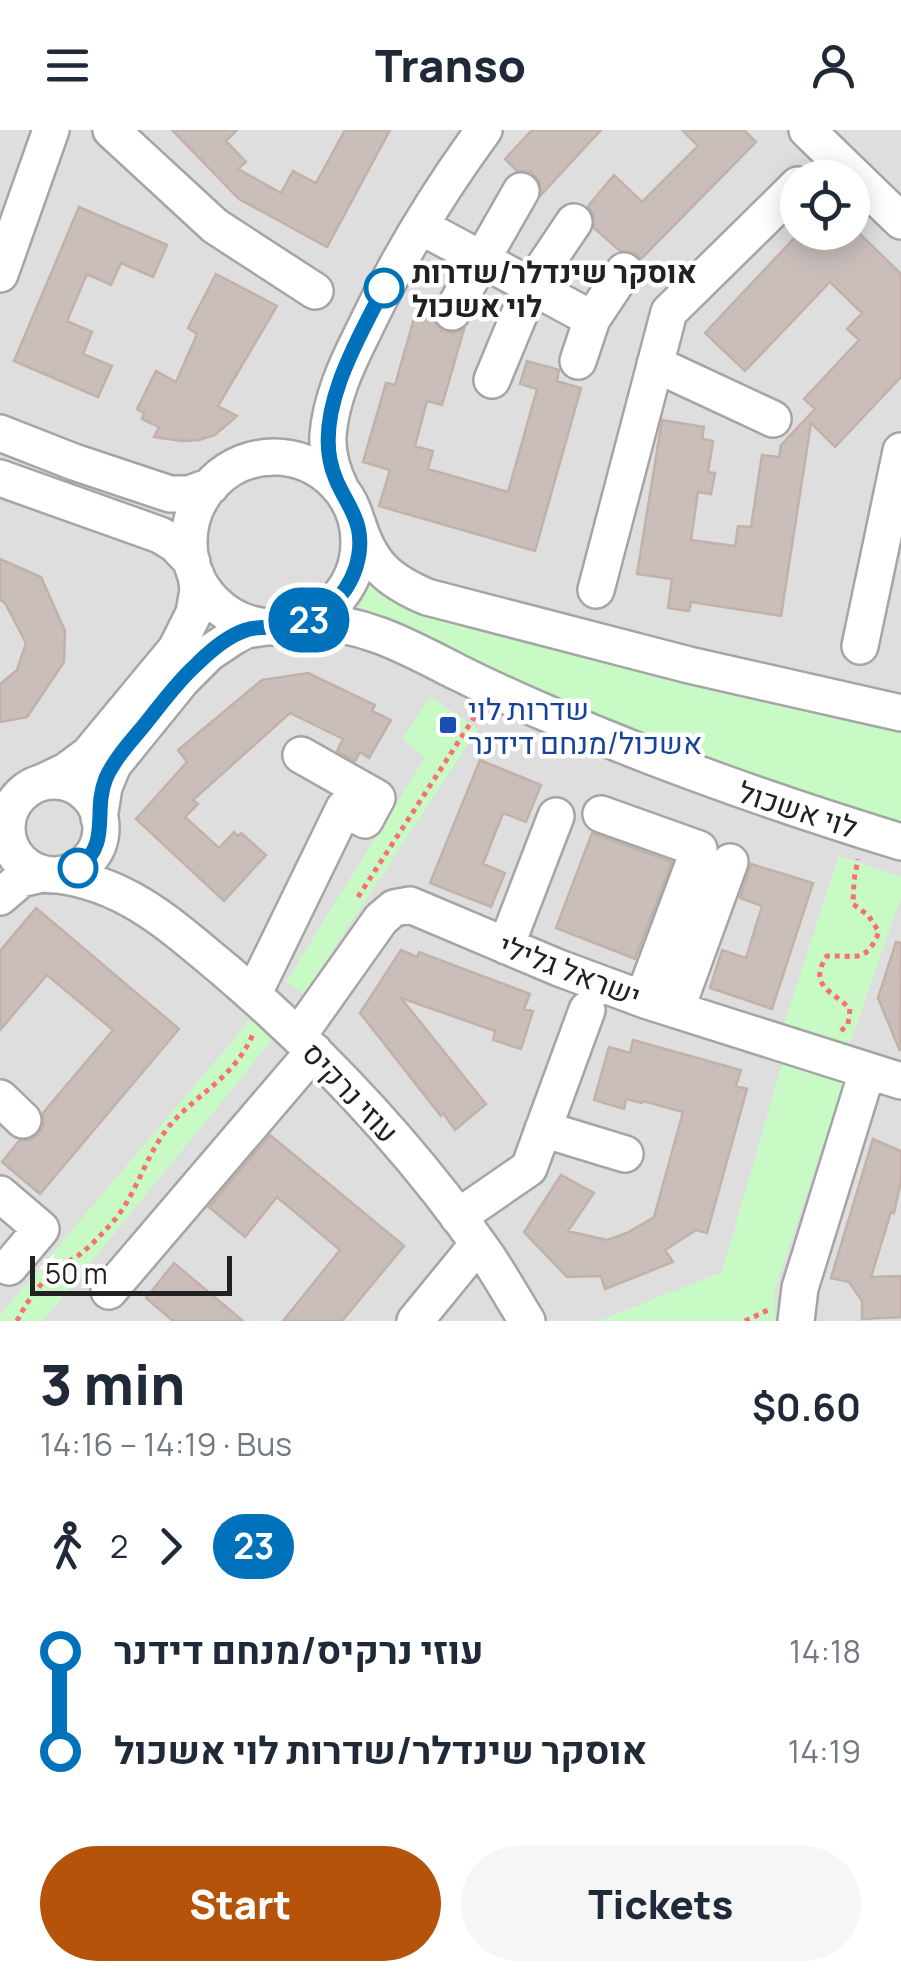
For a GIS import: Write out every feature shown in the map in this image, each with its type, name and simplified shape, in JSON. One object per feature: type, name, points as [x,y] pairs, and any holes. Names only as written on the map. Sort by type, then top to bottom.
[{"type":"street","points":[[0,274],[52,130]]},
{"type":"street","points":[[111,130],[215,226],[315,291]]},
{"type":"street","points":[[484,130],[420,226],[381,294],[339,385],[331,413],[330,464],[368,550],[382,571],[405,588],[427,597],[660,658],[901,713]]},
{"type":"street","points":[[816,160],[830,138],[901,221]]},
{"type":"street","points":[[452,312],[521,190]]},
{"type":"street","points":[[596,590],[668,312],[780,203]]},
{"type":"street","points":[[492,380],[531,286],[574,222]]},
{"type":"street","points":[[420,226],[592,319]]},
{"type":"street","points":[[578,361],[592,319],[624,271]]},
{"type":"street","points":[[655,364],[772,419]]},
{"type":"street","points":[[268,457],[302,432],[339,385]]},
{"type":"street","points":[[0,433],[170,494],[195,493],[211,486]]},
{"type":"street","points":[[860,646],[901,451]]},
{"type":"street","points":[[50,874],[28,868],[10,846],[4,831],[11,810],[18,797],[89,754],[176,649],[194,613],[198,590],[190,535],[202,496],[230,469],[268,457],[308,464],[340,487]]},
{"type":"street","points":[[0,478],[149,530],[175,544],[194,568],[209,597],[240,621],[267,627]]},
{"type":"street","points":[[0,898],[22,880],[71,872],[93,854],[104,786],[113,765],[202,659],[246,630],[294,625],[329,608],[352,576],[359,550],[357,522]]},
{"type":"street","name":"לוי אשכול","points":[[307,621],[341,623],[380,634],[492,689],[655,758],[901,842]]},
{"type":"street","points":[[260,1000],[344,808],[365,820],[376,798],[301,755]]},
{"type":"street","points":[[0,784],[65,783],[90,798],[100,825]]},
{"type":"street","points":[[601,814],[699,849],[660,1005]]},
{"type":"street","points":[[506,946],[556,816]]},
{"type":"street","name":"עוזי נרקיס","points":[[100,825],[110,862],[135,900]]},
{"type":"street","points":[[660,1005],[730,862]]},
{"type":"street","name":"עוזי נרקיס","points":[[50,874],[90,881],[135,900],[260,1000],[374,1114],[432,1182],[527,1321]]},
{"type":"street","name":"ישראל גלילי","points":[[306,1044],[377,924],[394,908],[410,905],[660,1005],[901,1082]]},
{"type":"street","points":[[416,1321],[468,1231],[529,1168],[587,1010]]},
{"type":"street","points":[[109,1291],[306,1044]]},
{"type":"street","points":[[796,1321],[800,1288],[867,1072]]},
{"type":"street","points":[[544,1128],[625,1154]]},
{"type":"street","points":[[0,1194],[41,1229],[9,1267]]},
{"type":"path","points":[[354,903],[492,689]]},
{"type":"path","points":[[837,1034],[848,1024],[850,1009],[838,996],[826,991],[821,965],[828,956],[863,956],[872,949],[879,932],[868,915],[853,904],[864,831]]},
{"type":"path","points":[[16,1321],[55,1270],[94,1244],[118,1216],[152,1150],[172,1123],[216,1085],[248,1047],[260,1000]]},
{"type":"shaded area","points":[[0,130],[901,130],[901,1321],[0,1321]]},
{"type":"green space","points":[[373,579],[434,614],[725,694],[901,732],[901,825],[720,767],[358,608]]},
{"type":"green space","points":[[430,697],[478,729],[304,994],[286,982],[425,757],[402,739]]},
{"type":"green space","points":[[839,856],[901,877],[901,897],[848,1049],[781,1032]]},
{"type":"green space","points":[[250,1020],[272,1040],[43,1321],[0,1321],[0,1315]]},
{"type":"green space","points":[[782,1063],[844,1082],[775,1289],[775,1321],[599,1321],[722,1272]]},
{"type":"building","points":[[172,130],[237,130],[226,141],[246,162],[238,169],[281,193],[293,171],[316,183],[345,130],[390,130],[327,247],[239,199]]},
{"type":"building","points":[[532,130],[601,130],[541,195],[539,180],[531,172],[517,171],[505,159]]},
{"type":"building","points":[[682,130],[744,130],[756,142],[641,259],[635,253],[620,251],[594,228],[588,206],[614,175],[642,202],[698,146]]},
{"type":"building","points":[[79,207],[167,245],[153,277],[121,263],[111,285],[87,274],[67,321],[92,332],[83,354],[112,366],[98,397],[14,361]]},
{"type":"building","points":[[870,244],[901,274],[901,377],[835,447],[811,423],[781,616],[691,602],[689,611],[668,608],[672,579],[637,574],[662,420],[704,427],[702,439],[713,441],[708,472],[715,473],[711,494],[698,492],[691,540],[735,546],[738,526],[751,527],[762,455],[779,457],[781,445],[815,409],[804,399],[859,340],[847,329],[862,313],[830,282],[745,371],[705,333],[783,250],[870,250]]},
{"type":"building","points":[[216,274],[277,306],[218,406],[237,416],[215,435],[199,440],[154,437],[159,427],[142,419],[144,413],[137,409],[156,371],[176,382],[197,334],[188,328]]},
{"type":"building","points":[[415,315],[433,320],[442,331],[464,329],[442,405],[427,401],[415,446],[433,451],[428,469],[508,492],[537,389],[520,384],[527,361],[559,370],[557,381],[581,388],[535,551],[379,506],[390,470],[363,462],[386,383],[395,385]]},
{"type":"building","points":[[0,559],[41,577],[65,631],[64,662],[27,717],[0,722],[0,684],[17,670],[26,643],[0,600]]},
{"type":"building","points":[[308,673],[375,705],[372,711],[391,720],[369,758],[360,752],[355,761],[337,751],[343,739],[290,713],[193,800],[198,804],[185,817],[219,848],[234,832],[238,836],[241,833],[266,855],[224,901],[136,819],[187,762],[178,750],[262,680]]},
{"type":"building","points":[[480,760],[541,785],[526,822],[503,813],[483,864],[505,873],[491,907],[430,883]]},
{"type":"building","points":[[592,833],[672,862],[635,959],[556,928]]},
{"type":"building","points":[[751,864],[813,883],[772,1009],[710,988],[722,950],[746,958],[762,906],[740,898]]},
{"type":"building","points":[[36,908],[179,1029],[40,1194],[2,1162],[19,1141],[39,1134],[44,1124],[43,1113],[113,1030],[47,975],[0,1030],[0,951]]},
{"type":"building","points":[[896,942],[901,943],[900,1051],[878,998]]},
{"type":"building","points":[[401,950],[417,957],[419,952],[530,994],[524,1009],[533,1011],[521,1049],[493,1040],[495,1031],[401,998],[486,1104],[455,1130],[360,1013]]},
{"type":"building","points":[[633,1040],[741,1070],[736,1086],[747,1089],[707,1233],[696,1230],[665,1250],[673,1262],[605,1289],[601,1276],[567,1277],[524,1232],[561,1175],[594,1193],[568,1231],[607,1240],[654,1217],[683,1112],[643,1101],[626,1099],[624,1109],[594,1100],[609,1047],[630,1053]]},
{"type":"building","points":[[270,1135],[404,1246],[342,1321],[283,1321],[340,1250],[277,1197],[245,1237],[209,1207]]},
{"type":"building","points":[[873,1139],[901,1151],[901,1181],[894,1213],[891,1212],[871,1277],[901,1276],[901,1317],[862,1319],[862,1301],[849,1282],[831,1278]]},
{"type":"building","points":[[174,1263],[243,1321],[173,1321],[146,1298]]},
{"type":"bus line","name":"23","points":[[78,868],[93,854],[99,840],[101,800],[113,765],[194,666],[246,630],[307,621],[329,608],[346,588],[357,564],[359,536],[353,510],[334,474],[328,433],[339,385],[384,288]]},
{"type":"place","name":"אוסקר שינדלר/שדרות לוי אשכול","points":[[384,288]]},
{"type":"place","name":"שדרות לוי אשכול/מנחם דידנר","points":[[448,725]]}]
